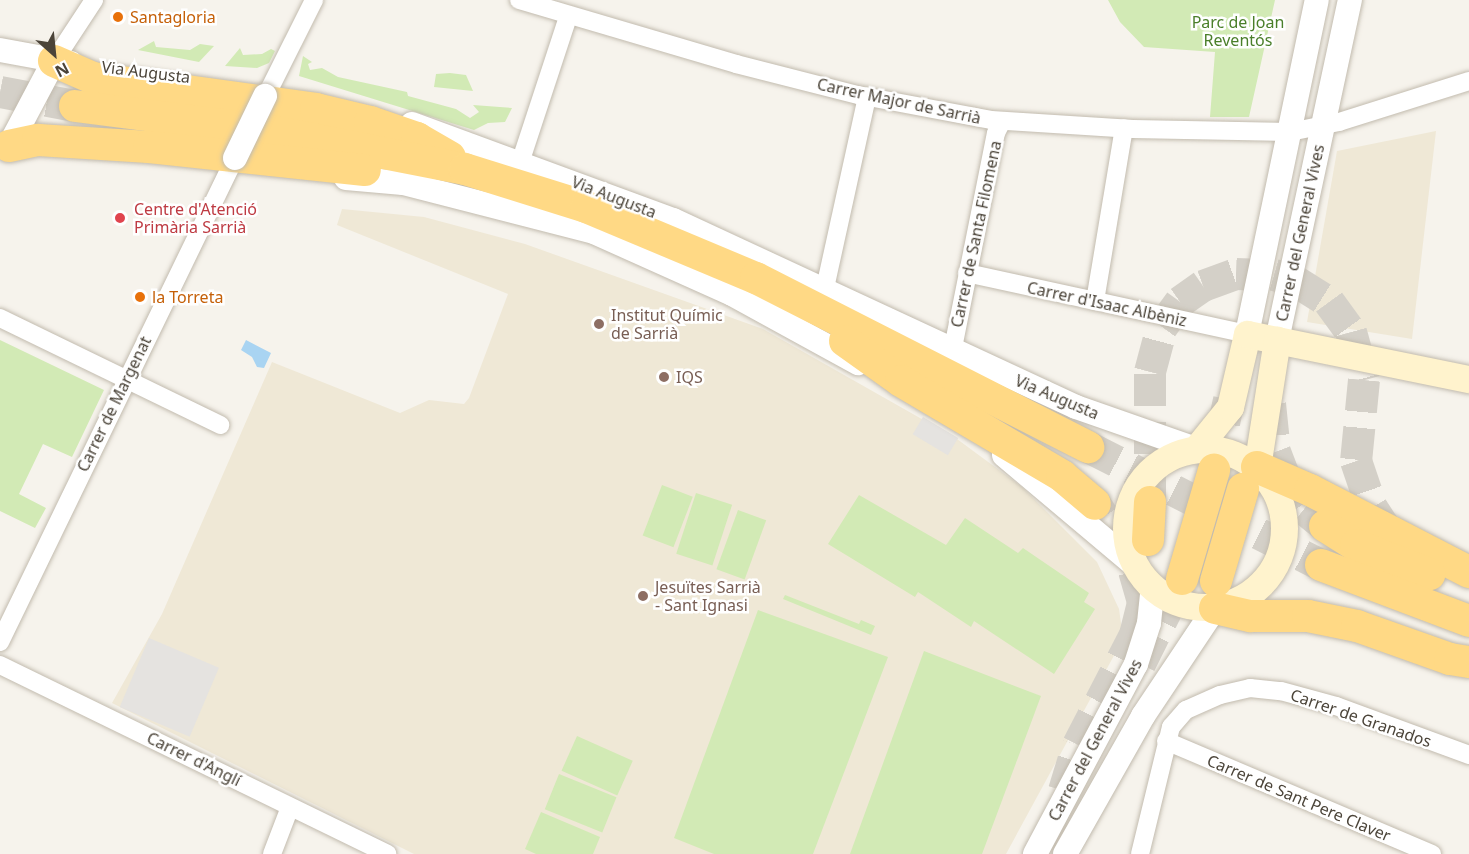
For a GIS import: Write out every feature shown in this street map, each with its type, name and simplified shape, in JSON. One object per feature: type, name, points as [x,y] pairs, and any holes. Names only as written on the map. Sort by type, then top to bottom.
[{"type":"highway","points":[[54,61],[93,78],[316,109],[370,122],[417,138],[465,170]]},
{"type":"highway","points":[[75,106],[271,131],[465,170],[603,213],[796,299],[1088,447]]},
{"type":"highway","points":[[3,150],[38,140],[247,156],[382,172],[438,174],[465,170]]},
{"type":"highway","points":[[796,299],[842,339],[902,381],[1062,477],[1095,504]]},
{"type":"highway","points":[[1167,583],[1205,459]]},
{"type":"highway","points":[[1469,572],[1250,478],[1216,595],[1251,616],[1308,616],[1357,626],[1450,659],[1469,662]]},
{"type":"highway","points":[[1142,553],[1150,502]]},
{"type":"highway","points":[[1325,526],[1356,545],[1469,589]]},
{"type":"highway","points":[[1401,550],[1429,574]]},
{"type":"highway","points":[[1321,565],[1469,621]]},
{"type":"highway","points":[[1306,602],[1357,609],[1469,652]]},
{"type":"main road","points":[[1247,334],[1469,379]]},
{"type":"main road","name":"Carrer del General Vives","points":[[1205,459],[1230,406],[1247,334]]},
{"type":"main road","name":"Carrer del General Vives","points":[[1250,478],[1277,340]]},
{"type":"main road","points":[[1228,452],[1250,478],[1280,502],[1284,531],[1275,564],[1258,585],[1238,600],[1216,595],[1185,605],[1125,534],[1131,497],[1143,477],[1161,461],[1205,459],[1228,452]]},
{"type":"street","points":[[94,0],[54,61],[3,150],[233,162],[403,183],[594,232],[777,316],[950,418],[1142,553]]},
{"type":"street","points":[[233,162],[314,0]]},
{"type":"street","name":"Carrer Major de Sarrià","points":[[519,0],[568,17],[867,97],[1002,121],[1124,128],[1290,132],[1322,126],[1469,81]]},
{"type":"street","name":"Carrer del General Vives","points":[[1247,334],[1317,0]]},
{"type":"street","name":"Carrer del General Vives","points":[[1277,340],[1350,0]]},
{"type":"street","points":[[520,163],[568,17]]},
{"type":"street","name":"Via Augusta","points":[[0,50],[54,61],[267,93],[422,127],[673,220],[825,288],[1076,407],[1205,459]]},
{"type":"street","points":[[825,288],[867,97]]},
{"type":"street","name":"Carrer de Santa Filomena","points":[[953,348],[967,273],[1002,121]]},
{"type":"street","points":[[1095,301],[1124,128]]},
{"type":"street","name":"Carrer de Margenat","points":[[0,642],[233,162]]},
{"type":"street","name":"Carrer d'Isaac Albèniz","points":[[967,273],[1247,334]]},
{"type":"street","points":[[0,318],[125,381],[220,425]]},
{"type":"street","name":"Carrer del General Vives","points":[[1035,854],[1136,664],[1149,623],[1167,583]]},
{"type":"street","name":"Carrer del General Vives","points":[[1065,854],[1143,716],[1216,595]]},
{"type":"street","name":"Carrer d'Anglí","points":[[0,665],[387,854]]},
{"type":"street","name":"Carrer de Granados","points":[[1140,854],[1166,741],[1172,727],[1186,710],[1220,694],[1250,688],[1281,691],[1336,706],[1469,755]]},
{"type":"street","name":"Carrer de Sant Pere Claver","points":[[1166,741],[1432,854]]},
{"type":"street","points":[[272,854],[290,807]]},
{"type":"shaded area","points":[[1436,131],[1412,339],[1307,322],[1337,151]]},
{"type":"shaded area","name":"Jesuïtes Sarrià - Sant Ignasi","points":[[342,209],[424,217],[525,244],[763,329],[957,439],[1022,487],[1097,562],[1119,609],[1122,631],[1117,650],[1006,854],[414,854],[112,703],[162,614],[272,362],[400,413],[429,400],[464,404],[469,398],[508,294],[337,225]]},
{"type":"shaded area","points":[[923,417],[958,438],[948,455],[913,434]]},
{"type":"shaded area","points":[[149,638],[219,668],[190,737],[120,707]]},
{"type":"green space","name":"Parc de Joan Reventós","points":[[1108,0],[1275,0],[1249,117],[1210,117],[1215,52],[1144,47],[1120,22]]},
{"type":"green space","points":[[154,41],[156,47],[190,50],[200,44],[214,46],[199,62],[138,50]]},
{"type":"green space","points":[[240,48],[243,55],[262,54],[271,49],[275,51],[269,63],[257,68],[225,66]]},
{"type":"green space","points":[[303,56],[312,62],[308,64],[310,70],[322,68],[338,77],[407,92],[408,96],[456,109],[470,118],[479,112],[473,105],[512,108],[505,122],[488,123],[474,130],[299,76]]},
{"type":"green space","points":[[436,74],[466,75],[473,91],[434,87]]},
{"type":"green space","points":[[0,340],[104,390],[72,457],[43,444],[19,494],[46,508],[35,528],[0,511]]},
{"type":"green space","points":[[662,485],[693,497],[673,547],[643,535]]},
{"type":"green space","points":[[696,493],[732,505],[712,566],[676,554]]},
{"type":"green space","points":[[859,495],[946,545],[965,518],[1018,553],[1023,548],[1089,593],[1084,602],[1095,609],[1054,674],[974,621],[971,627],[918,592],[915,597],[828,544]]},
{"type":"green space","points":[[738,510],[766,520],[745,579],[716,569]]},
{"type":"green space","points":[[785,595],[859,624],[861,620],[875,626],[871,635],[783,599]]},
{"type":"green space","points":[[758,610],[888,657],[813,854],[714,854],[674,838]]},
{"type":"green space","points":[[924,651],[1041,696],[982,854],[850,854]]},
{"type":"green space","points":[[577,736],[633,761],[617,796],[562,771]]},
{"type":"green space","points":[[559,774],[616,797],[602,832],[545,809]]},
{"type":"green space","points":[[541,812],[600,837],[593,854],[536,854],[525,849]]},
{"type":"water","points":[[246,340],[271,353],[264,368],[257,367],[252,357],[241,350]]},
{"type":"tunnel","points":[[0,92],[75,106]]},
{"type":"tunnel","points":[[1150,502],[1150,372],[1162,327],[1180,302],[1203,286],[1236,274],[1274,275],[1295,281],[1329,302],[1351,332],[1364,380],[1356,461],[1372,508],[1393,540]]},
{"type":"tunnel","points":[[1214,470],[1229,400]]},
{"type":"tunnel","points":[[1270,404],[1275,452],[1285,478],[1304,509],[1325,526]]},
{"type":"tunnel","points":[[1088,447],[1321,565]]},
{"type":"tunnel","points":[[1064,791],[1078,745],[1135,635],[1143,602],[1130,557],[1095,504]]},
{"type":"tunnel","points":[[1140,664],[1182,579]]},
{"type":"place","name":"Santagloria","points":[[118,17]]},
{"type":"place","name":"Centre d'Atenció Primària Sarrià","points":[[120,218]]},
{"type":"place","name":"la Torreta","points":[[140,297]]},
{"type":"place","name":"Institut Químic de Sarrià","points":[[599,324]]},
{"type":"place","name":"IQS","points":[[664,377]]},
{"type":"place","name":"Jesuïtes Sarrià - Sant Ignasi","points":[[643,596]]}]
